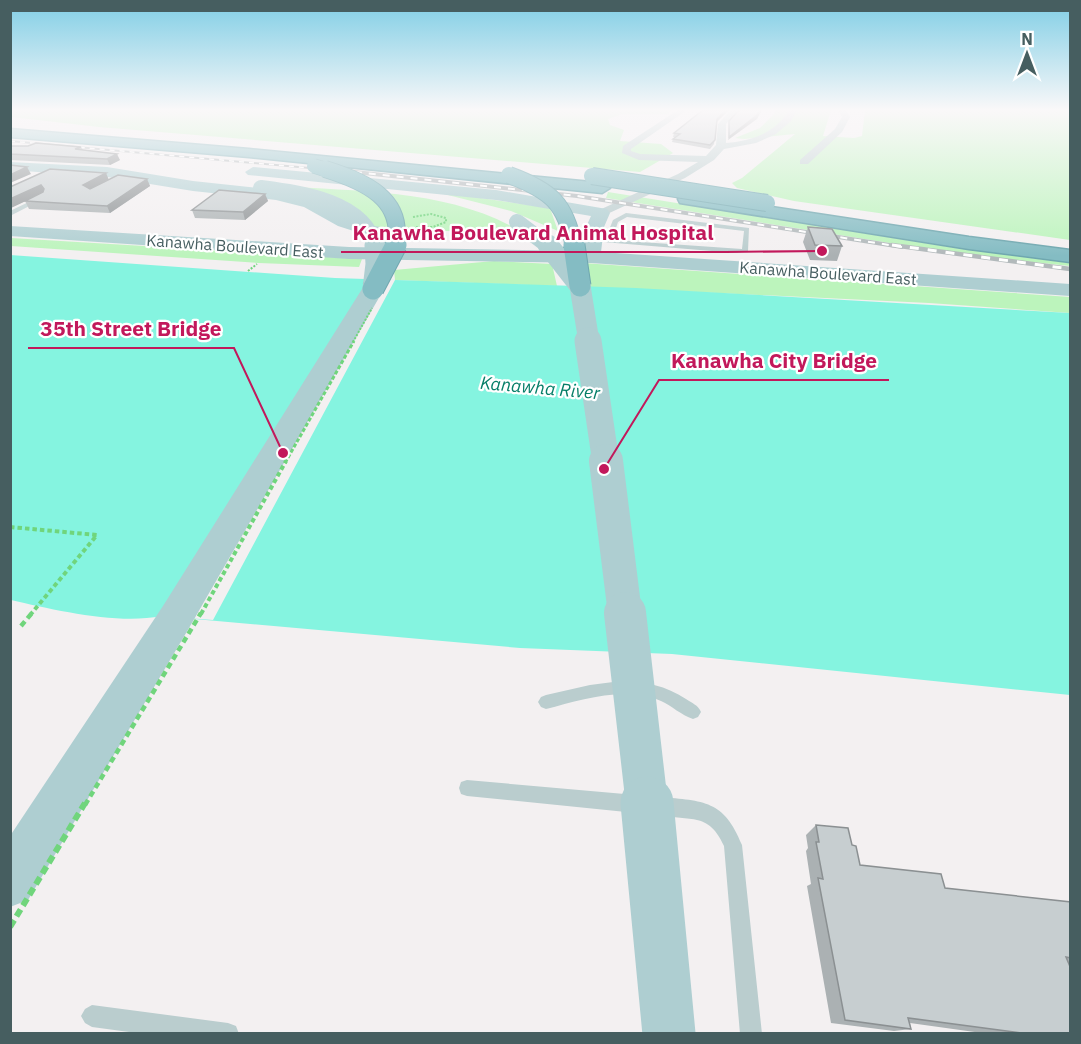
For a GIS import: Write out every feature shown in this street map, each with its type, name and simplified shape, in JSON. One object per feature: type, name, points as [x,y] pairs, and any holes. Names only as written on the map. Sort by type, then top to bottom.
[{"type":"highway","points":[[260,159],[314,166],[343,174],[365,184],[386,200],[399,227],[397,243],[374,295]]},
{"type":"highway","points":[[315,159],[597,182],[686,199],[969,243],[1071,256]]},
{"type":"highway","points":[[410,159],[483,168],[542,187],[565,209],[570,228],[593,255]]},
{"type":"highway","points":[[410,159],[767,202],[1071,246]]},
{"type":"main road","points":[[10,166],[412,194],[456,201],[593,255]]},
{"type":"main road","points":[[122,174],[195,170]]},
{"type":"main road","points":[[232,170],[496,195],[601,213],[596,222],[593,255],[616,546],[652,855],[669,1034]]},
{"type":"main road","points":[[122,174],[293,198],[322,208],[344,222],[372,231],[411,227]]},
{"type":"main road","points":[[10,882],[176,618],[374,295],[376,258],[373,240],[369,232],[341,208],[312,197],[261,188],[156,179]]},
{"type":"main road","points":[[504,221],[548,242],[558,253],[593,255]]},
{"type":"main road","points":[[307,243],[328,239],[338,234],[344,222]]},
{"type":"main road","name":"Kanawha Boulevard East","points":[[10,224],[307,243],[593,255],[1071,283]]},
{"type":"main road","name":"Kanawha Boulevard East","points":[[10,231],[349,253],[593,255],[1071,290]]},
{"type":"street","points":[[689,159],[708,159]]},
{"type":"street","points":[[601,213],[708,159]]},
{"type":"street","points":[[804,162],[808,159]]},
{"type":"street","points":[[36,178],[53,169]]},
{"type":"lane","points":[[10,214],[44,196]]},
{"type":"lane","points":[[626,215],[747,229],[745,251],[593,255],[615,221],[626,215]]},
{"type":"lane","points":[[546,702],[598,689],[642,690],[665,695],[693,712]]},
{"type":"lane","points":[[467,788],[702,810],[714,816],[726,827],[733,845],[751,1034]]},
{"type":"lane","points":[[92,1016],[228,1034]]},
{"type":"path","points":[[431,213],[444,217],[446,220],[441,225],[429,228],[411,227],[418,215],[431,213]]},
{"type":"path","points":[[10,927],[198,619],[374,295]]},
{"type":"path","points":[[10,527],[97,535],[21,626]]},
{"type":"shaded area","points":[[480,159],[663,159],[640,172]]},
{"type":"shaded area","points":[[765,159],[1070,159],[1070,240],[794,201],[737,188],[732,183],[742,178]]},
{"type":"shaded area","points":[[279,186],[406,195],[437,201],[468,208],[497,219],[525,234],[372,228]]},
{"type":"shaded area","points":[[432,191],[550,208],[558,231],[511,211]]},
{"type":"shaded area","points":[[608,192],[956,248],[1070,263],[1070,266],[959,254],[606,198]]},
{"type":"shaded area","points":[[11,238],[362,259],[359,267],[259,263],[11,246]]},
{"type":"shaded area","points":[[494,261],[552,264],[557,286],[395,280],[394,270]]},
{"type":"shaded area","points":[[583,263],[1070,297],[1070,313],[929,303],[591,287]]},
{"type":"water","name":"Kanawha River","points":[[10,255],[335,278],[636,288],[1070,313],[1070,695],[672,654],[520,648],[161,616],[106,618],[11,600]]},
{"type":"pier","points":[[364,279],[395,280],[213,620],[161,616],[365,290]]},
{"type":"building","points":[[10,165],[27,167],[10,175]]},
{"type":"building","points":[[50,169],[106,173],[83,185],[90,189],[118,175],[147,179],[107,206],[25,201],[43,192],[41,185],[10,199],[10,187]]},
{"type":"building","points":[[219,190],[265,194],[243,212],[192,210]]},
{"type":"building","points":[[808,227],[832,229],[842,246],[815,245]]},
{"type":"building","points":[[816,825],[848,828],[852,845],[856,846],[860,865],[941,874],[945,888],[1071,902],[1071,958],[1066,957],[1071,969],[1071,1034],[1029,1034],[908,1018],[911,1029],[845,1020],[818,878],[823,879],[816,842],[819,842]]},
{"type":"railway","points":[[207,159],[343,171]]},
{"type":"railway","points":[[327,169],[577,196],[902,247]]},
{"type":"railway","points":[[892,245],[1070,269]]},
{"type":"place","name":"Kanawha Boulevard Animal Hospital","points":[[822,251]]},
{"type":"place","name":"35th Street Bridge","points":[[283,453]]},
{"type":"place","name":"Kanawha City Bridge","points":[[604,469]]}]
